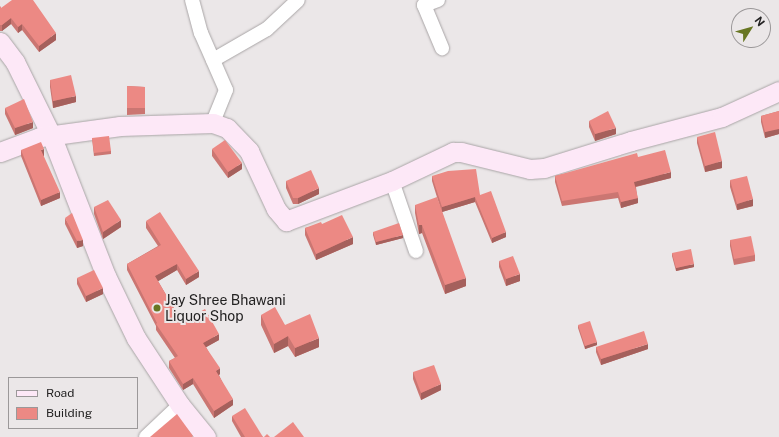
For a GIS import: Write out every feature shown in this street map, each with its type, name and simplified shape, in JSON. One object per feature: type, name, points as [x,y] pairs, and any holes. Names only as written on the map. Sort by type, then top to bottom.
[{"type":"street","points":[[192,0],[201,33],[226,90],[213,123]]},
{"type":"street","points":[[213,60],[267,30],[298,0]]},
{"type":"street","points":[[438,0],[424,5],[442,48]]},
{"type":"street","points":[[0,42],[15,62],[51,135],[70,190],[136,338],[180,405],[206,437]]},
{"type":"street","points":[[0,152],[51,135],[120,126],[213,123],[227,128],[249,151],[276,209],[286,221],[392,181],[453,152],[461,152],[530,169],[544,168],[631,141],[722,117],[779,91]]},
{"type":"street","points":[[392,181],[416,251]]},
{"type":"street","points":[[146,437],[180,405]]},
{"type":"building","points":[[12,0],[33,0],[56,33],[39,46],[22,24],[18,27],[11,18],[0,25],[0,6],[1,8]]},
{"type":"building","points":[[71,75],[76,96],[53,101],[50,80]]},
{"type":"building","points":[[127,86],[145,87],[145,108],[127,108]]},
{"type":"building","points":[[24,99],[33,122],[15,128],[5,108]]},
{"type":"building","points":[[608,111],[616,128],[595,134],[589,121]]},
{"type":"building","points":[[779,111],[779,129],[765,132],[761,116]]},
{"type":"building","points":[[715,132],[722,161],[705,166],[697,137]]},
{"type":"building","points":[[109,136],[111,151],[94,153],[92,138]]},
{"type":"building","points":[[225,140],[242,163],[228,172],[212,149]]},
{"type":"building","points":[[41,142],[44,149],[41,150],[60,192],[41,200],[21,150]]},
{"type":"building","points":[[665,150],[671,172],[634,182],[638,198],[621,202],[618,192],[562,201],[555,176],[637,153],[638,157]]},
{"type":"building","points":[[476,169],[480,195],[491,191],[506,232],[492,238],[475,197],[442,207],[432,176],[448,171]]},
{"type":"building","points":[[311,170],[319,188],[298,198],[293,198],[286,181]]},
{"type":"building","points":[[747,176],[753,199],[737,204],[730,180]]},
{"type":"building","points":[[437,197],[466,278],[445,285],[422,225],[419,225],[415,205]]},
{"type":"building","points":[[108,200],[121,220],[103,232],[94,207]]},
{"type":"building","points":[[160,212],[199,271],[186,279],[177,264],[155,276],[182,322],[205,309],[219,334],[203,343],[220,368],[216,371],[233,399],[214,411],[193,378],[183,384],[169,361],[178,356],[156,324],[157,323],[127,264],[161,245],[146,221]]},
{"type":"building","points":[[72,213],[83,240],[77,241],[65,218]]},
{"type":"building","points":[[342,215],[353,237],[316,254],[305,228],[321,222],[322,224]]},
{"type":"building","points":[[399,223],[403,235],[376,242],[373,232]]},
{"type":"building","points":[[751,236],[755,255],[734,259],[730,240]]},
{"type":"building","points":[[691,249],[694,264],[676,268],[672,253]]},
{"type":"building","points":[[513,256],[520,274],[506,279],[499,261]]},
{"type":"building","points":[[94,270],[103,288],[86,296],[77,278]]},
{"type":"building","points":[[275,307],[285,325],[310,314],[319,338],[295,348],[288,336],[274,344],[261,315]]},
{"type":"building","points":[[590,321],[597,342],[585,346],[578,325]]},
{"type":"building","points":[[644,331],[648,344],[601,359],[596,347]]},
{"type":"building","points":[[434,365],[441,384],[421,393],[413,372]]},
{"type":"building","points":[[245,408],[263,437],[245,437],[232,416]]},
{"type":"building","points":[[177,414],[193,436],[192,437],[150,437]]},
{"type":"building","points":[[293,422],[304,437],[274,437]]},
{"type":"place","name":"Jay Shree Bhawani Liquor Shop","points":[[157,308]]}]
